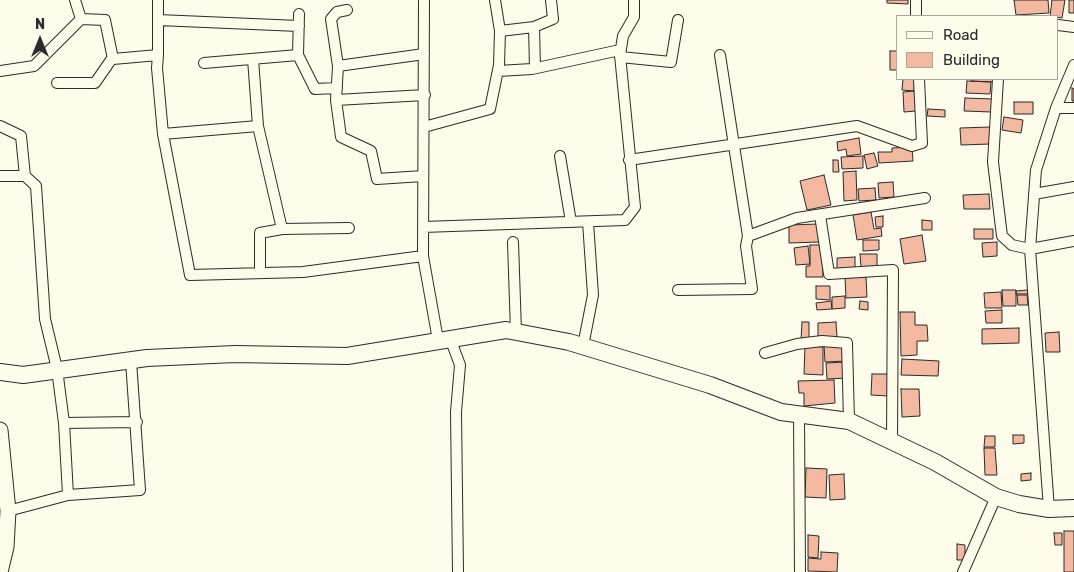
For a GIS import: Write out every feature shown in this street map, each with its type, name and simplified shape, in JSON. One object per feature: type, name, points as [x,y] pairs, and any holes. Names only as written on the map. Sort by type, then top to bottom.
[{"type":"main road","points":[[0,372],[23,375],[131,360],[235,354],[347,356],[506,330],[583,346],[710,385],[781,412],[849,421],[892,441],[996,496],[1019,504],[1049,509],[1074,508]]},
{"type":"street","points":[[75,0],[81,19]]},
{"type":"street","points":[[158,0],[157,68],[163,134],[190,275],[303,272],[423,256]]},
{"type":"street","points":[[424,0],[423,256],[444,339],[460,365],[456,412],[458,572]]},
{"type":"street","points":[[424,127],[490,109],[498,71],[500,31],[495,0]]},
{"type":"street","points":[[500,31],[534,27],[553,18],[551,0]]},
{"type":"street","points":[[423,227],[625,220],[635,207],[620,54],[623,36],[634,17],[634,0]]},
{"type":"street","points":[[916,0],[916,15]]},
{"type":"street","points":[[347,10],[337,12],[331,19],[338,66],[336,100],[341,137],[370,151],[377,178],[423,176]]},
{"type":"street","points":[[299,14],[298,55],[314,89],[337,88]]},
{"type":"street","points":[[0,71],[34,66],[81,19],[105,20],[113,57],[95,83],[57,83]]},
{"type":"street","points":[[158,20],[299,26]]},
{"type":"street","points":[[498,71],[535,68],[620,54],[671,62],[678,20]]},
{"type":"street","points":[[1059,25],[1074,27]]},
{"type":"street","points":[[534,27],[535,68]]},
{"type":"street","points":[[338,66],[424,54]]},
{"type":"street","points":[[113,57],[158,55]]},
{"type":"street","points":[[204,63],[298,55]]},
{"type":"street","points":[[678,290],[752,289],[746,246],[748,236],[720,55]]},
{"type":"street","points":[[254,59],[258,126],[282,230]]},
{"type":"street","points":[[1049,509],[1030,249],[1036,170],[1056,108],[1074,65]]},
{"type":"street","points":[[629,160],[734,146],[857,126],[912,146],[922,143],[919,80]]},
{"type":"street","points":[[998,80],[993,162],[1002,236],[1012,245],[1030,249],[1074,241]]},
{"type":"street","points":[[336,100],[425,95]]},
{"type":"street","points":[[1056,108],[1074,108]]},
{"type":"street","points":[[0,126],[20,136],[24,176]]},
{"type":"street","points":[[163,134],[258,126]]},
{"type":"street","points":[[560,156],[572,222]]},
{"type":"street","points":[[0,176],[24,176],[36,186],[45,319],[57,369],[64,424],[68,495]]},
{"type":"street","points":[[1034,194],[1074,187]]},
{"type":"street","points":[[748,236],[797,218],[925,198]]},
{"type":"street","points":[[820,215],[829,274],[893,270],[892,441]]},
{"type":"street","points":[[583,346],[593,295],[588,222]]},
{"type":"street","points":[[260,273],[260,233],[282,230],[350,228]]},
{"type":"street","points":[[513,242],[516,332]]},
{"type":"street","points":[[766,353],[797,344],[822,341],[847,343],[849,421]]},
{"type":"street","points":[[8,511],[68,495],[140,490],[137,422],[131,360]]},
{"type":"street","points":[[800,414],[800,572]]},
{"type":"street","points":[[64,424],[137,422]]},
{"type":"street","points":[[0,430],[8,511],[0,572]]},
{"type":"street","points":[[963,572],[996,496]]},
{"type":"building","points":[[887,0],[908,0],[908,4],[887,3]]},
{"type":"building","points":[[1014,0],[1048,0],[1049,13],[1016,15]]},
{"type":"building","points":[[1052,0],[1065,0],[1062,18],[1059,18],[1059,15],[1050,15]]},
{"type":"building","points":[[1069,0],[1074,0],[1074,13],[1069,13]]},
{"type":"building","points":[[890,51],[896,51],[896,70],[890,70]]},
{"type":"building","points":[[903,80],[915,80],[914,91],[902,90]]},
{"type":"building","points":[[993,80],[993,82],[971,81]]},
{"type":"building","points":[[967,81],[991,82],[990,94],[966,93]]},
{"type":"building","points":[[1072,88],[1074,89],[1074,101],[1072,101]]},
{"type":"building","points":[[915,91],[916,111],[904,112],[903,92]]},
{"type":"building","points":[[965,98],[993,99],[992,112],[964,111]]},
{"type":"building","points":[[1014,102],[1033,102],[1033,114],[1014,114]]},
{"type":"building","points":[[928,109],[945,110],[945,117],[927,116]]},
{"type":"building","points":[[1004,117],[1023,120],[1021,133],[1002,130]]},
{"type":"building","points":[[990,127],[990,144],[961,145],[960,128]]},
{"type":"building","points":[[859,138],[861,154],[847,156],[846,149],[838,151],[837,142]]},
{"type":"building","points":[[912,147],[913,161],[879,163],[878,152],[892,152],[892,148]]},
{"type":"building","points":[[874,153],[878,166],[867,169],[864,155]]},
{"type":"building","points":[[863,156],[863,168],[842,169],[841,157]]},
{"type":"building","points":[[833,160],[838,160],[839,172],[833,172]]},
{"type":"building","points":[[856,171],[857,200],[844,201],[843,172]]},
{"type":"building","points":[[824,175],[831,205],[807,210],[800,181]]},
{"type":"building","points":[[893,182],[894,197],[879,198],[878,183]]},
{"type":"building","points":[[875,188],[876,200],[859,201],[858,189]]},
{"type":"building","points":[[989,194],[990,209],[964,209],[963,195]]},
{"type":"building","points":[[871,212],[874,229],[881,228],[882,236],[857,240],[853,215]]},
{"type":"building","points":[[883,216],[883,227],[876,227],[875,217]]},
{"type":"building","points":[[922,220],[932,221],[932,230],[922,230]]},
{"type":"building","points":[[818,224],[819,242],[789,243],[789,225]]},
{"type":"building","points":[[974,229],[993,229],[993,239],[974,239]]},
{"type":"building","points":[[922,235],[926,261],[904,264],[900,239]]},
{"type":"building","points":[[863,240],[879,240],[879,250],[863,251]]},
{"type":"building","points":[[997,242],[997,256],[983,257],[982,243]]},
{"type":"building","points":[[810,245],[822,245],[823,277],[806,277],[806,266],[810,266]]},
{"type":"building","points":[[808,246],[810,264],[796,265],[794,248]]},
{"type":"building","points":[[860,254],[877,254],[877,266],[861,267]]},
{"type":"building","points":[[855,257],[855,268],[837,269],[837,258]]},
{"type":"building","points":[[866,277],[867,297],[846,298],[845,278]]},
{"type":"building","points":[[816,286],[830,286],[830,300],[816,299]]},
{"type":"building","points":[[1002,290],[1016,290],[1016,306],[1003,306]]},
{"type":"building","points":[[1028,290],[1028,294],[1016,294],[1016,291]]},
{"type":"building","points":[[1001,292],[1002,308],[985,308],[984,293]]},
{"type":"building","points":[[1017,295],[1027,295],[1028,305],[1018,305]]},
{"type":"building","points":[[845,296],[845,308],[832,309],[832,297]]},
{"type":"building","points":[[831,301],[832,309],[817,310],[816,303]]},
{"type":"building","points":[[860,301],[868,302],[868,310],[859,309]]},
{"type":"building","points":[[1002,310],[1002,323],[986,323],[985,311]]},
{"type":"building","points":[[900,312],[915,312],[915,325],[927,325],[928,341],[917,341],[917,355],[901,356]]},
{"type":"building","points":[[802,322],[809,322],[809,341],[801,340]]},
{"type":"building","points":[[836,322],[837,337],[818,338],[818,323]]},
{"type":"building","points":[[1019,328],[1019,343],[982,344],[982,329]]},
{"type":"building","points":[[1059,332],[1060,352],[1046,352],[1045,333]]},
{"type":"building","points":[[846,344],[846,361],[825,362],[824,345]]},
{"type":"building","points":[[805,346],[823,347],[823,375],[804,374]]},
{"type":"building","points":[[902,359],[939,361],[938,376],[901,375]]},
{"type":"building","points":[[846,362],[847,378],[827,379],[826,363]]},
{"type":"building","points":[[872,374],[889,374],[888,396],[871,395]]},
{"type":"building","points":[[834,380],[835,403],[804,406],[804,393],[799,393],[798,381]]},
{"type":"building","points":[[901,389],[919,389],[920,416],[902,417]]},
{"type":"building","points":[[1013,435],[1024,435],[1024,443],[1013,444]]},
{"type":"building","points":[[985,436],[995,436],[995,447],[984,447]]},
{"type":"building","points":[[984,448],[995,448],[997,475],[985,475]]},
{"type":"building","points":[[806,468],[827,469],[826,498],[805,497]]},
{"type":"building","points":[[1031,473],[1031,480],[1021,481],[1021,474]]},
{"type":"building","points":[[844,474],[845,499],[830,500],[829,475]]},
{"type":"building","points":[[1064,531],[1074,531],[1074,572],[1064,572]]},
{"type":"building","points":[[1054,533],[1062,533],[1062,545],[1055,545]]},
{"type":"building","points":[[808,535],[819,536],[818,558],[808,557]]},
{"type":"building","points":[[957,544],[965,545],[965,560],[957,560]]},
{"type":"building","points":[[821,552],[838,553],[837,572],[808,571],[808,558],[821,559]]}]
